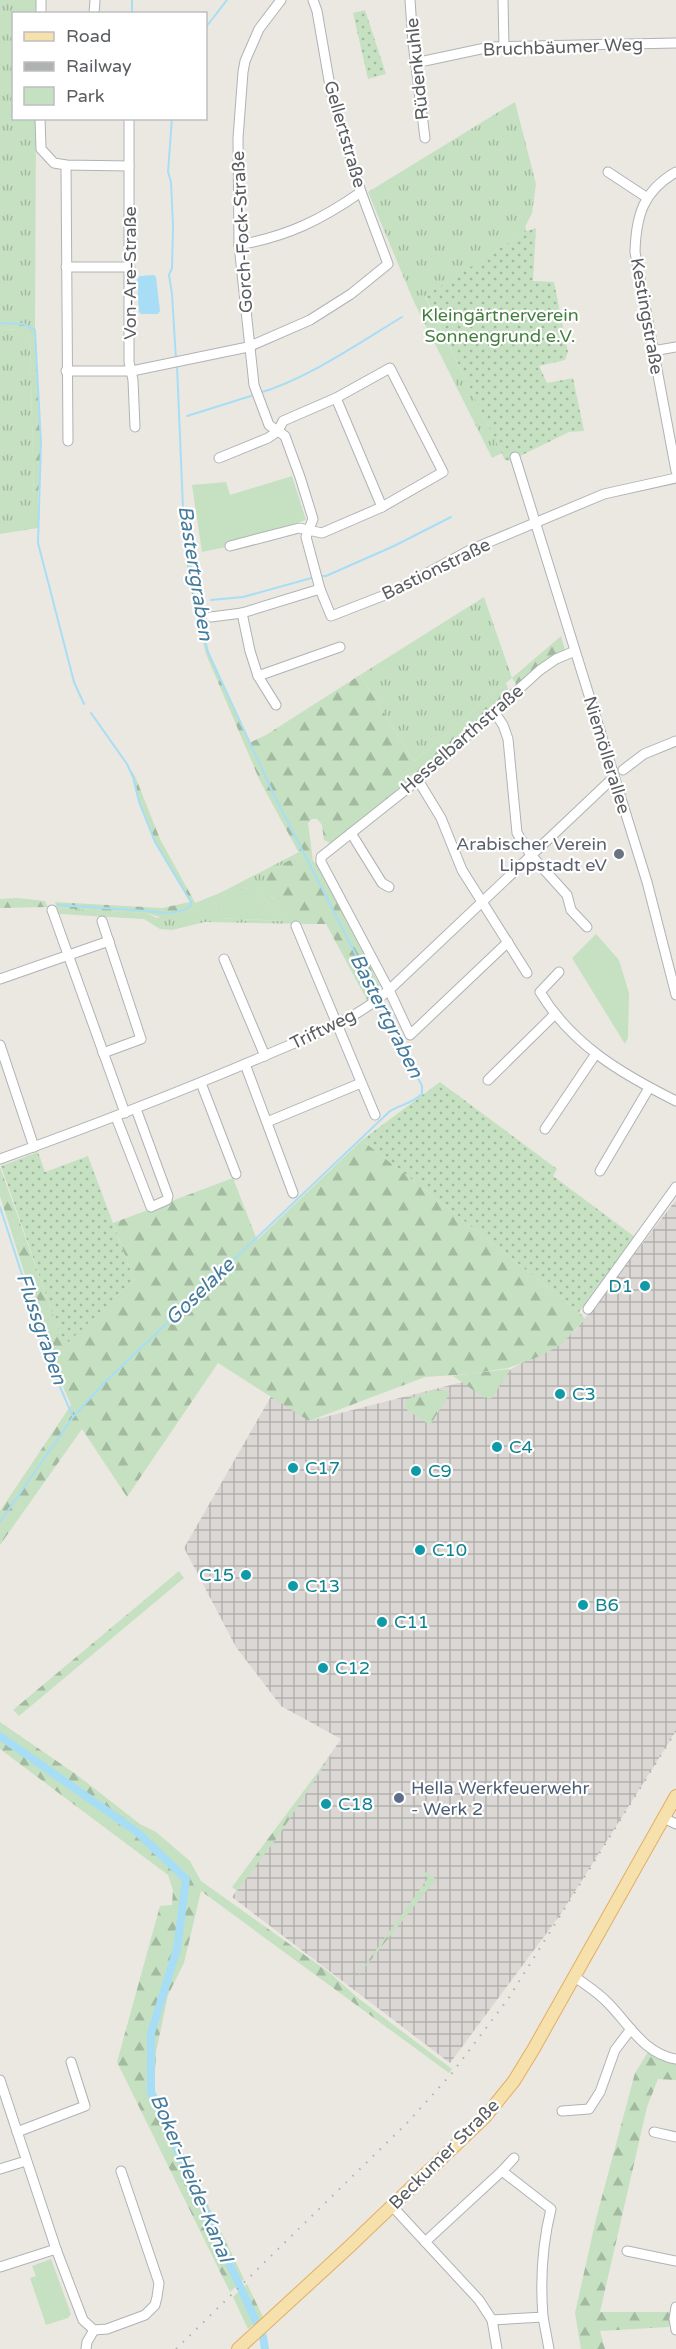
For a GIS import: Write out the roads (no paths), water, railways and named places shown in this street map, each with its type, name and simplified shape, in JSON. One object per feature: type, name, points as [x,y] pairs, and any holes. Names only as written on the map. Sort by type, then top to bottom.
[{"type":"main road","name":"Beckumer Straße","points":[[238,2349],[392,2206],[502,2098],[534,2050],[676,1796]]},
{"type":"street","name":"Gorch-Fock-Straße","points":[[280,0],[259,29],[245,61],[243,72],[238,138],[239,245],[248,347],[256,392],[269,425],[285,436],[300,477],[313,519],[306,537],[320,589]]},
{"type":"street","name":"Gellertstraße","points":[[248,347],[310,320],[351,294],[388,264],[362,192],[331,92],[317,11],[313,0]]},
{"type":"street","name":"Rüdenkuhle","points":[[410,0],[415,63],[425,138]]},
{"type":"street","points":[[503,0],[504,47]]},
{"type":"street","name":"Bruchbäumer Weg","points":[[415,63],[490,47],[676,43]]},
{"type":"street","points":[[40,120],[41,149],[54,163],[129,166]]},
{"type":"street","name":"Von-Are-Straße","points":[[129,120],[129,362],[132,371],[135,427]]},
{"type":"street","points":[[66,165],[68,441]]},
{"type":"street","points":[[608,172],[646,197],[676,172]]},
{"type":"street","points":[[239,245],[269,240],[308,225],[362,192]]},
{"type":"street","name":"Kestingstraße","points":[[646,197],[638,217],[635,252],[676,471]]},
{"type":"street","points":[[66,267],[130,267]]},
{"type":"street","points":[[66,371],[132,371],[248,347]]},
{"type":"street","points":[[653,351],[676,347]]},
{"type":"street","points":[[219,458],[268,438],[278,431],[284,421],[336,398],[390,368],[443,472],[382,507],[322,533],[299,528],[230,546]]},
{"type":"street","points":[[336,398],[382,507]]},
{"type":"street","points":[[515,457],[536,523]]},
{"type":"street","name":"Bastionstraße","points":[[320,589],[331,616],[390,593],[469,551],[604,494],[676,478]]},
{"type":"street","name":"Niemöllerallee","points":[[536,523],[647,882],[675,990]]},
{"type":"street","points":[[211,617],[242,613],[320,589]]},
{"type":"street","points":[[242,613],[258,676],[276,705]]},
{"type":"street","points":[[258,676],[340,647]]},
{"type":"street","name":"Hesselbarthstraße","points":[[389,990],[321,862],[321,857],[418,780],[495,713],[540,670],[556,659],[576,651]]},
{"type":"street","points":[[495,713],[508,739],[517,833],[531,855],[567,895],[571,910],[587,927]]},
{"type":"street","points":[[622,770],[644,754],[676,741]]},
{"type":"street","name":"Triftweg","points":[[0,1159],[136,1109],[337,1025],[389,990],[613,778]]},
{"type":"street","points":[[418,780],[441,818],[462,870],[527,973]]},
{"type":"street","points":[[351,833],[382,883],[389,887]]},
{"type":"street","points":[[52,910],[103,1053],[120,1115],[151,1207],[167,1200],[168,1196],[136,1109]]},
{"type":"street","points":[[102,921],[141,1040],[103,1053]]},
{"type":"street","points":[[296,926],[375,1114]]},
{"type":"street","points":[[0,979],[109,941]]},
{"type":"street","points":[[389,990],[410,1035],[508,942]]},
{"type":"street","points":[[224,959],[265,1056]]},
{"type":"street","points":[[560,972],[540,992],[554,1015],[595,1054],[649,1088],[676,1101]]},
{"type":"street","points":[[488,1080],[554,1015]]},
{"type":"street","points":[[0,1045],[34,1147]]},
{"type":"street","points":[[545,1129],[595,1054]]},
{"type":"street","points":[[245,1064],[293,1193]]},
{"type":"street","points":[[201,1083],[236,1174]]},
{"type":"street","points":[[267,1122],[362,1083]]},
{"type":"street","points":[[600,1171],[649,1088]]},
{"type":"street","points":[[588,1309],[676,1187]]},
{"type":"street","points":[[664,1818],[676,1824]]},
{"type":"street","points":[[574,1977],[607,2001],[643,2043],[658,2054],[676,2059]]},
{"type":"street","points":[[562,2111],[589,2109],[600,2092],[615,2050],[631,2029]]},
{"type":"street","points":[[16,2132],[85,2106],[71,2062]]},
{"type":"street","points":[[0,2080],[56,2249],[83,2320],[94,2330],[107,2329],[145,2315],[155,2305],[159,2289],[122,2171]]},
{"type":"street","points":[[654,2132],[676,2138]]},
{"type":"street","points":[[425,2242],[514,2158]]},
{"type":"street","points":[[0,2169],[26,2161]]},
{"type":"street","points":[[502,2171],[551,2209],[544,2240],[541,2272],[543,2317],[549,2349]]},
{"type":"street","points":[[392,2206],[479,2300],[492,2320],[497,2349]]},
{"type":"street","points":[[0,2267],[56,2249]]},
{"type":"street","points":[[627,2251],[676,2261]]},
{"type":"street","points":[[676,2307],[676,2330]]},
{"type":"street","points":[[492,2320],[543,2317]]},
{"type":"street","points":[[86,2349],[94,2330]]},
{"type":"water","points":[[154,275],[160,311],[158,314],[141,314],[137,279],[140,276]]},
{"type":"waterway","points":[[132,0],[132,12]]},
{"type":"waterway","name":"Bastertgraben","points":[[207,26],[227,0]]},
{"type":"waterway","name":"Bastertgraben","points":[[172,120],[168,172],[171,182],[173,226],[172,268],[169,275],[176,360]]},
{"type":"waterway","points":[[259,393],[314,370],[402,317]]},
{"type":"waterway","points":[[0,323],[24,324],[35,330],[41,443],[38,543],[74,682],[84,704]]},
{"type":"waterway","name":"Bastertgraben","points":[[177,366],[183,508],[196,605],[208,652],[273,793],[377,996]]},
{"type":"waterway","points":[[187,416],[254,395]]},
{"type":"waterway","points":[[320,576],[326,576],[394,546],[451,517]]},
{"type":"waterway","points":[[211,600],[243,597],[315,577]]},
{"type":"waterway","points":[[58,905],[164,913],[181,911],[191,906],[191,902],[155,842],[127,764],[91,713]]},
{"type":"waterway","name":"Goselake","points":[[0,1522],[73,1417],[104,1383],[390,1111],[422,1094],[422,1086],[380,1001]]},
{"type":"waterway","name":"Flussgraben","points":[[0,1207],[54,1373],[73,1417]]},
{"type":"waterway","name":"Boker-Heide-Kanal","points":[[0,1736],[137,1832],[186,1879],[177,1949],[151,2033],[151,2092],[263,2337],[265,2349]]},
{"type":"railway","points":[[176,2349],[409,2121],[452,2073],[508,1999],[676,1731]]},
{"type":"place","name":"Arabischer Verein Lippstadt eV","points":[[619,854]]},
{"type":"place","name":"D1","points":[[645,1286]]},
{"type":"place","name":"C3","points":[[560,1394]]},
{"type":"place","name":"C4","points":[[497,1447]]},
{"type":"place","name":"C17","points":[[293,1468]]},
{"type":"place","name":"C9","points":[[416,1471]]},
{"type":"place","name":"C10","points":[[420,1550]]},
{"type":"place","name":"C15","points":[[246,1575]]},
{"type":"place","name":"C13","points":[[293,1586]]},
{"type":"place","name":"B6","points":[[583,1605]]},
{"type":"place","name":"C11","points":[[382,1622]]},
{"type":"place","name":"C12","points":[[323,1668]]},
{"type":"place","name":"Hella Werkfeuerwehr - Werk 2","points":[[399,1798]]},
{"type":"place","name":"C18","points":[[326,1804]]},
{"type":"park label","name":"Kleingärtnerverein Sonnengrund e.V.","points":[[500,325]]}]
